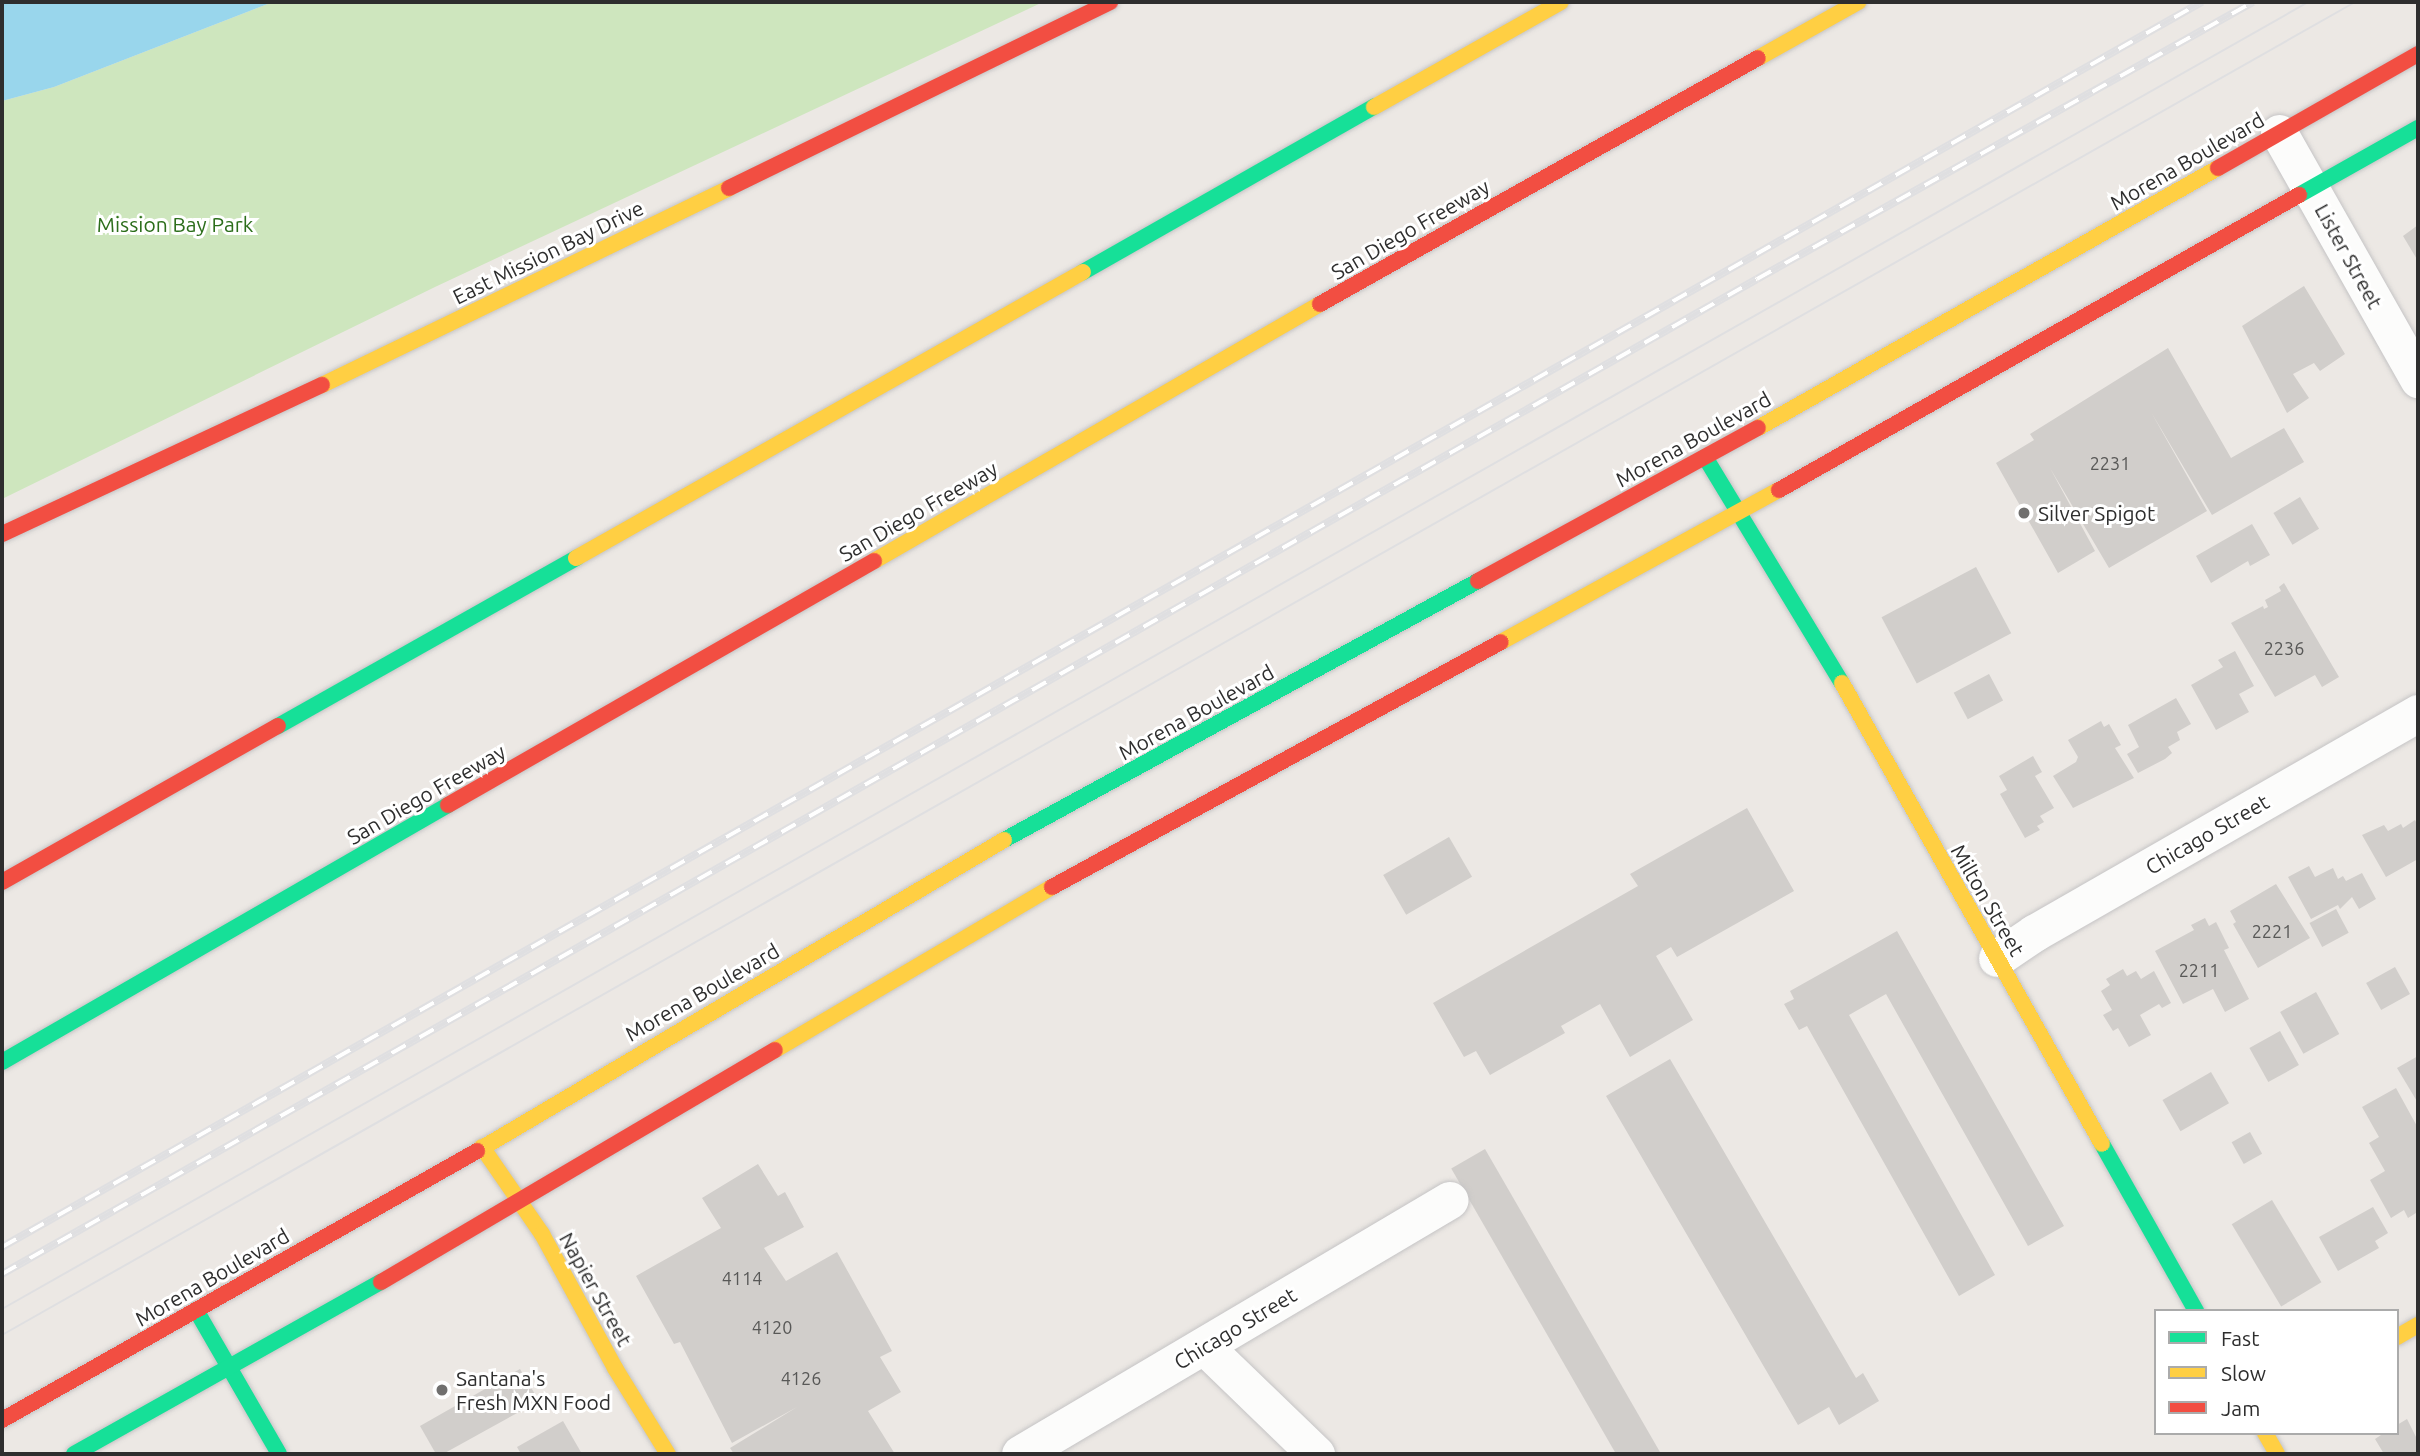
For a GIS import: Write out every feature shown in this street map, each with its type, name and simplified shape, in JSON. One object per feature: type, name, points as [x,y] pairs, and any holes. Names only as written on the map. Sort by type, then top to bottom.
[{"type":"main road","name":"East Mission Bay Drive","points":[[2,534],[363,366],[1110,2]]},
{"type":"main road","points":[[2,882],[1561,2]]},
{"type":"main road","name":"San Diego Freeway","points":[[2,1062],[1401,258],[1858,2]]},
{"type":"main road","name":"Morena Boulevard","points":[[2,1420],[482,1147],[941,875],[1705,457],[2418,54]]},
{"type":"main road","points":[[74,1454],[464,1235],[999,916],[1738,512],[2418,128]]},
{"type":"main road","name":"Milton Street","points":[[1705,457],[1863,718],[2195,1309]]},
{"type":"main road","name":"Napier Street","points":[[482,1147],[542,1234],[615,1368],[668,1454]]},
{"type":"main road","points":[[197,1310],[279,1454]]},
{"type":"main road","points":[[2399,1336],[2418,1325]]},
{"type":"main road","points":[[2266,1435],[2277,1454]]},
{"type":"street","name":"Lister Street","points":[[2279,133],[2418,379]]},
{"type":"street","name":"Chicago Street","points":[[1997,958],[2034,933],[2418,713]]},
{"type":"street","name":"Chicago Street","points":[[1020,1454],[1449,1200]]},
{"type":"street","points":[[1205,1346],[1316,1454]]},
{"type":"green space","name":"Mission Bay Park","points":[[273,2],[1043,2],[435,287],[2,499],[2,101],[54,87]]},
{"type":"water","points":[[2,2],[273,2],[54,87],[2,101]]},
{"type":"building","points":[[2418,225],[2418,261],[2403,236]]},
{"type":"building","points":[[2304,286],[2345,354],[2320,371],[2314,363],[2293,374],[2309,398],[2287,413],[2242,326]]},
{"type":"building","points":[[2168,348],[2231,458],[2284,428],[2304,462],[2212,515],[2151,412],[2207,511],[2109,568],[2050,468],[2095,551],[2058,573],[1996,463],[2034,440],[2030,434]]},
{"type":"building","points":[[2300,497],[2319,529],[2292,545],[2273,513]]},
{"type":"building","points":[[2252,524],[2270,555],[2250,566],[2248,561],[2211,583],[2196,556]]},
{"type":"building","points":[[1976,567],[2011,633],[1917,683],[1882,617]]},
{"type":"building","points":[[2284,583],[2339,677],[2322,687],[2315,675],[2275,697],[2231,623],[2263,606],[2264,609],[2268,607],[2265,600],[2281,591],[2279,587]]},
{"type":"building","points":[[2235,651],[2254,686],[2239,694],[2249,712],[2216,730],[2191,685],[2223,667],[2218,660]]},
{"type":"building","points":[[1989,674],[2003,700],[1968,719],[1954,693]]},
{"type":"building","points":[[2176,698],[2191,724],[2177,732],[2180,740],[2168,747],[2172,753],[2138,773],[2127,754],[2139,747],[2128,725]]},
{"type":"building","points":[[2101,721],[2104,727],[2109,724],[2121,745],[2115,748],[2134,778],[2073,808],[2053,776],[2076,762],[2078,757],[2068,740]]},
{"type":"building","points":[[2033,756],[2042,772],[2035,776],[2054,808],[2040,816],[2044,822],[2037,826],[2040,830],[2025,838],[2000,794],[2007,790],[1999,776]]},
{"type":"building","points":[[1747,808],[1794,891],[1677,957],[1671,947],[1656,956],[1693,1020],[1630,1057],[1600,1004],[1561,1026],[1565,1033],[1490,1075],[1476,1051],[1464,1057],[1433,1003],[1638,886],[1630,874]]},
{"type":"building","points":[[2415,820],[2418,826],[2418,859],[2386,877],[2362,835],[2384,825],[2388,831],[2401,824],[2403,828]]},
{"type":"building","points":[[1449,837],[1472,877],[1406,915],[1383,875]]},
{"type":"building","points":[[2309,866],[2315,877],[2333,868],[2338,879],[2343,876],[2346,881],[2362,873],[2376,899],[2359,909],[2352,897],[2340,909],[2338,905],[2311,919],[2288,877]]},
{"type":"building","points":[[2276,884],[2310,938],[2258,968],[2233,924],[2236,922],[2230,911]]},
{"type":"building","points":[[2336,909],[2349,933],[2322,947],[2310,923]]},
{"type":"building","points":[[2205,918],[2209,926],[2216,922],[2229,948],[2224,950],[2249,999],[2225,1012],[2213,989],[2183,1004],[2155,951],[2194,930],[2191,925]]},
{"type":"building","points":[[1897,931],[2064,1226],[2028,1246],[1886,994],[1849,1015],[1995,1275],[1959,1296],[1807,1026],[1799,1030],[1784,1004],[1794,999],[1790,991]]},
{"type":"building","points":[[2395,967],[2410,994],[2381,1010],[2366,983]]},
{"type":"building","points":[[2123,969],[2127,976],[2136,971],[2141,979],[2154,971],[2171,1003],[2162,1008],[2159,1004],[2140,1015],[2151,1035],[2129,1047],[2118,1028],[2113,1031],[2103,1015],[2112,1010],[2101,991],[2110,985],[2106,979]]},
{"type":"building","points":[[2316,992],[2339,1034],[2303,1054],[2280,1012]]},
{"type":"building","points":[[2280,1031],[2299,1065],[2268,1082],[2249,1048]]},
{"type":"building","points":[[2418,1056],[2418,1103],[2397,1068]]},
{"type":"building","points":[[1670,1059],[1856,1378],[1863,1373],[1879,1401],[1839,1425],[1829,1407],[1798,1425],[1606,1096]]},
{"type":"building","points":[[2211,1072],[2229,1103],[2181,1131],[2163,1100]]},
{"type":"building","points":[[2396,1088],[2418,1128],[2418,1218],[2416,1213],[2408,1218],[2404,1210],[2391,1218],[2370,1180],[2385,1171],[2369,1143],[2379,1137],[2362,1107]]},
{"type":"building","points":[[2250,1132],[2262,1154],[2244,1164],[2232,1142]]},
{"type":"building","points":[[1485,1149],[1661,1454],[1616,1454],[1451,1168]]},
{"type":"building","points":[[758,1164],[778,1196],[785,1192],[804,1227],[764,1248],[786,1281],[837,1252],[892,1351],[880,1357],[901,1392],[868,1411],[895,1454],[734,1454],[730,1448],[797,1407],[732,1443],[680,1342],[674,1344],[636,1276],[721,1228],[702,1198]]},
{"type":"building","points":[[2272,1200],[2321,1282],[2281,1306],[2232,1224]]},
{"type":"building","points":[[2373,1207],[2388,1233],[2375,1241],[2379,1248],[2338,1271],[2319,1237]]},
{"type":"building","points":[[520,1369],[539,1401],[443,1454],[436,1454],[420,1426]]},
{"type":"building","points":[[2407,1419],[2418,1441],[2418,1454],[2384,1454],[2375,1439],[2381,1435],[2399,1435],[2399,1424]]},
{"type":"building","points":[[563,1421],[582,1454],[521,1454],[517,1447]]},
{"type":"tram line","points":[[2,1309],[2308,2]]},
{"type":"tram line","points":[[2,1335],[2355,2]]},
{"type":"railway","points":[[2,1247],[2202,2]]},
{"type":"railway","points":[[2,1274],[1757,279],[2253,2]]},
{"type":"traffic: fast","points":[[1083,272],[1374,107]]},
{"type":"traffic: fast","points":[[2299,195],[2418,128]]},
{"type":"traffic: fast","points":[[1705,457],[1842,683]]},
{"type":"traffic: fast","points":[[278,726],[576,558]]},
{"type":"traffic: fast","points":[[1004,840],[1478,581]]},
{"type":"traffic: fast","points":[[2,1062],[448,805]]},
{"type":"traffic: fast","points":[[2102,1144],[2195,1309]]},
{"type":"traffic: fast","points":[[74,1454],[381,1282]]},
{"type":"traffic: fast","points":[[196,1310],[279,1454]]},
{"type":"traffic: slow","points":[[1374,107],[1561,2]]},
{"type":"traffic: slow","points":[[1758,58],[1858,2]]},
{"type":"traffic: slow","points":[[1758,428],[2218,168]]},
{"type":"traffic: slow","points":[[322,385],[729,188]]},
{"type":"traffic: slow","points":[[576,558],[1083,272]]},
{"type":"traffic: slow","points":[[874,561],[1320,304]]},
{"type":"traffic: slow","points":[[1501,642],[1779,490]]},
{"type":"traffic: slow","points":[[1842,683],[2102,1144]]},
{"type":"traffic: slow","points":[[477,1151],[1004,840]]},
{"type":"traffic: slow","points":[[775,1050],[1052,887]]},
{"type":"traffic: slow","points":[[482,1147],[542,1234],[615,1368],[668,1454]]},
{"type":"traffic: slow","points":[[2399,1336],[2418,1325]]},
{"type":"traffic: slow","points":[[2266,1435],[2277,1454]]},
{"type":"traffic: jam","points":[[729,188],[1110,2]]},
{"type":"traffic: jam","points":[[2218,168],[2418,54]]},
{"type":"traffic: jam","points":[[1320,304],[1758,58]]},
{"type":"traffic: jam","points":[[1779,490],[2299,195]]},
{"type":"traffic: jam","points":[[2,534],[322,385]]},
{"type":"traffic: jam","points":[[1478,581],[1758,428]]},
{"type":"traffic: jam","points":[[448,805],[874,561]]},
{"type":"traffic: jam","points":[[1052,887],[1501,642]]},
{"type":"traffic: jam","points":[[2,882],[278,726]]},
{"type":"traffic: jam","points":[[381,1282],[775,1050]]},
{"type":"traffic: jam","points":[[2,1420],[477,1151]]},
{"type":"place","name":"Silver Spigot","points":[[2024,513]]},
{"type":"place","name":"Santana's Fresh MXN Food","points":[[442,1390]]}]
